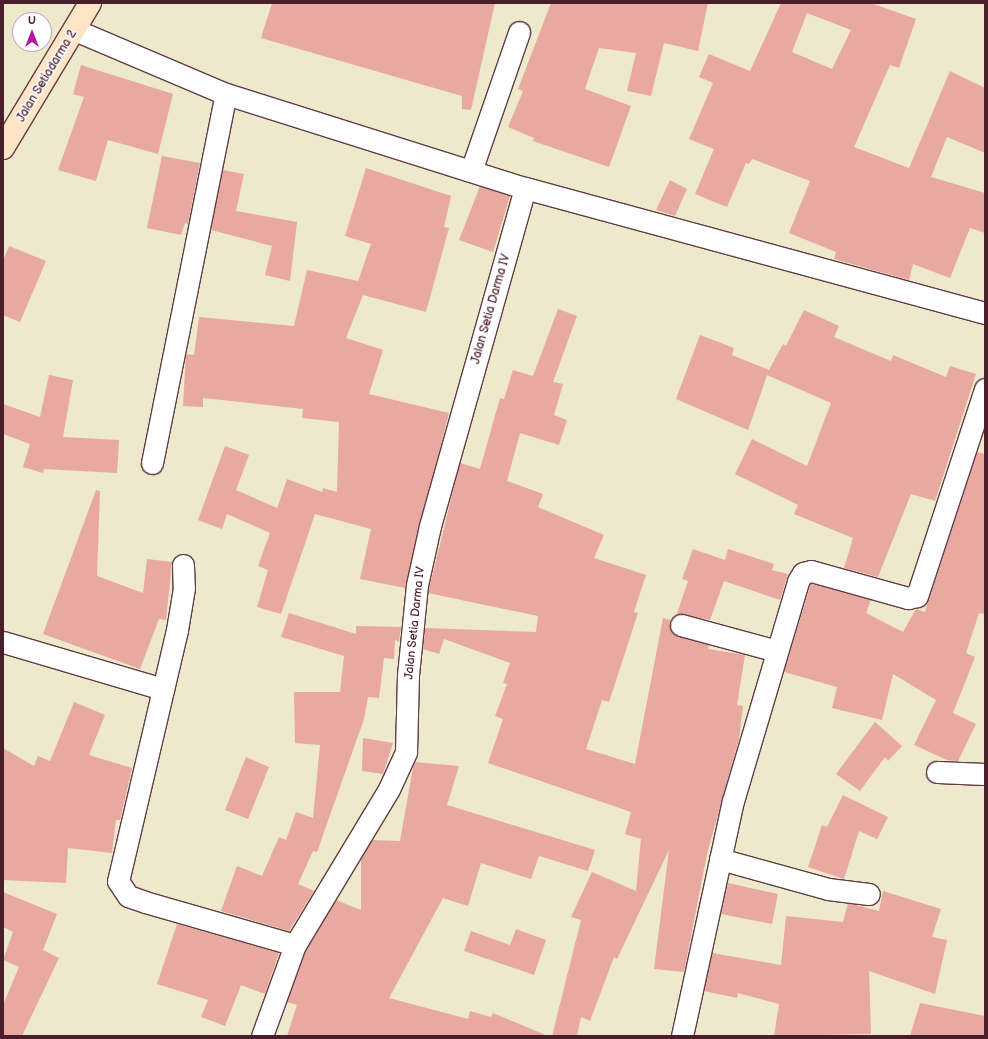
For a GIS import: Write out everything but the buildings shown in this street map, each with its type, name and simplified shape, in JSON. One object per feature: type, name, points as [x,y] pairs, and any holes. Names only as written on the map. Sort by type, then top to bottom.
[{"type":"main road","name":"Jalan Setiadarma 2","points":[[3,148],[90,3]]},
{"type":"street","points":[[75,30],[226,94],[525,188],[985,313]]},
{"type":"street","points":[[471,171],[519,32]]},
{"type":"street","points":[[152,463],[226,94]]},
{"type":"street","name":"Jalan Setia Darma IV","points":[[262,1036],[295,945],[389,789],[406,752],[408,675],[417,585],[430,526],[525,188]]},
{"type":"street","points":[[682,1036],[733,801],[803,573],[811,571],[908,598],[917,596],[985,389]]},
{"type":"street","points":[[183,565],[183,595],[163,689],[118,881],[121,890],[145,902],[295,945]]},
{"type":"street","points":[[681,625],[778,651]]},
{"type":"street","points":[[3,642],[163,689]]},
{"type":"street","points":[[937,772],[985,774]]},
{"type":"street","points":[[720,859],[828,889],[870,894]]}]
